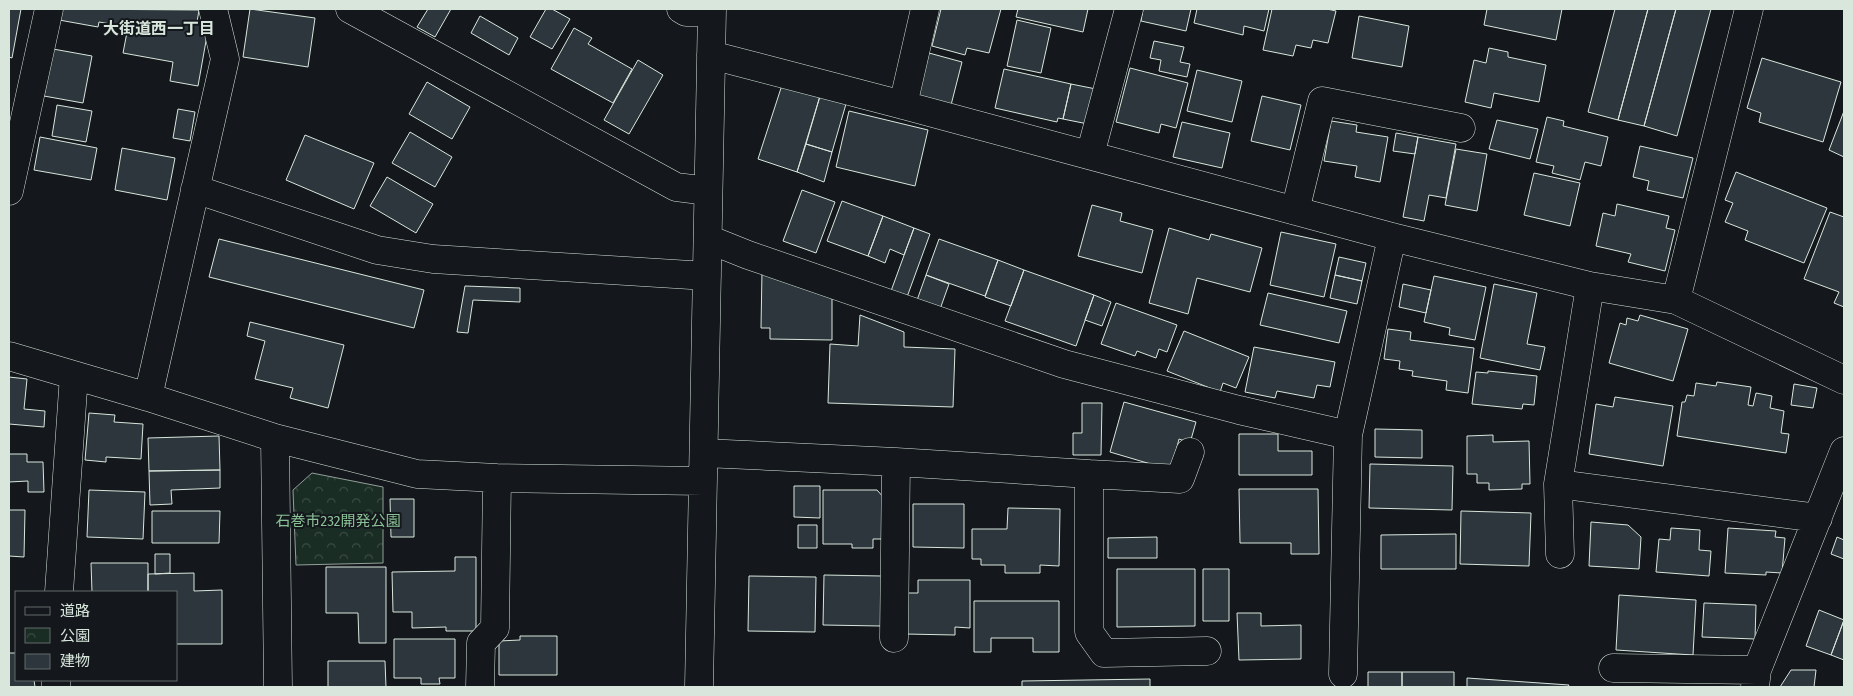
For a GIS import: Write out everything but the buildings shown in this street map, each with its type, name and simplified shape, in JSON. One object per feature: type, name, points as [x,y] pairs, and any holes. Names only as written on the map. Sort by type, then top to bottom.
[{"type":"street","points":[[9,191],[49,9]]},
{"type":"street","points":[[148,397],[224,59],[213,9]]},
{"type":"street","points":[[350,9],[676,187],[708,191]]},
{"type":"street","points":[[681,9],[686,12],[712,10],[699,687]]},
{"type":"street","points":[[903,105],[925,9]]},
{"type":"street","points":[[1090,156],[1129,9]]},
{"type":"street","points":[[1676,300],[1749,9]]},
{"type":"street","points":[[710,55],[1392,237],[1590,286],[1676,300],[1844,380]]},
{"type":"street","points":[[1295,211],[1322,101],[1462,128]]},
{"type":"street","points":[[195,189],[377,250],[433,259],[707,276]]},
{"type":"street","points":[[1343,674],[1348,435],[1392,237]]},
{"type":"street","points":[[708,239],[748,255],[1064,364],[1238,410],[1348,435]]},
{"type":"street","points":[[1560,554],[1558,484],[1590,286]]},
{"type":"street","points":[[9,356],[148,397],[275,438],[417,474],[497,478],[703,481]]},
{"type":"street","points":[[59,591],[74,375]]},
{"type":"street","points":[[275,438],[278,687]]},
{"type":"street","points":[[1613,668],[1756,679],[1844,451]]},
{"type":"street","points":[[704,453],[1180,479],[1190,452]]},
{"type":"street","points":[[894,638],[896,462]]},
{"type":"street","points":[[1090,474],[1090,632],[1104,653],[1207,651]]},
{"type":"street","points":[[480,687],[481,643],[495,628],[497,478]]},
{"type":"street","points":[[1558,484],[1818,518]]},
{"type":"green space","name":"石巻市232開発公園","points":[[312,473],[383,487],[383,563],[296,565],[293,490]]},
{"type":"district","name":"大街道西一丁目","points":[[159,28]]}]
